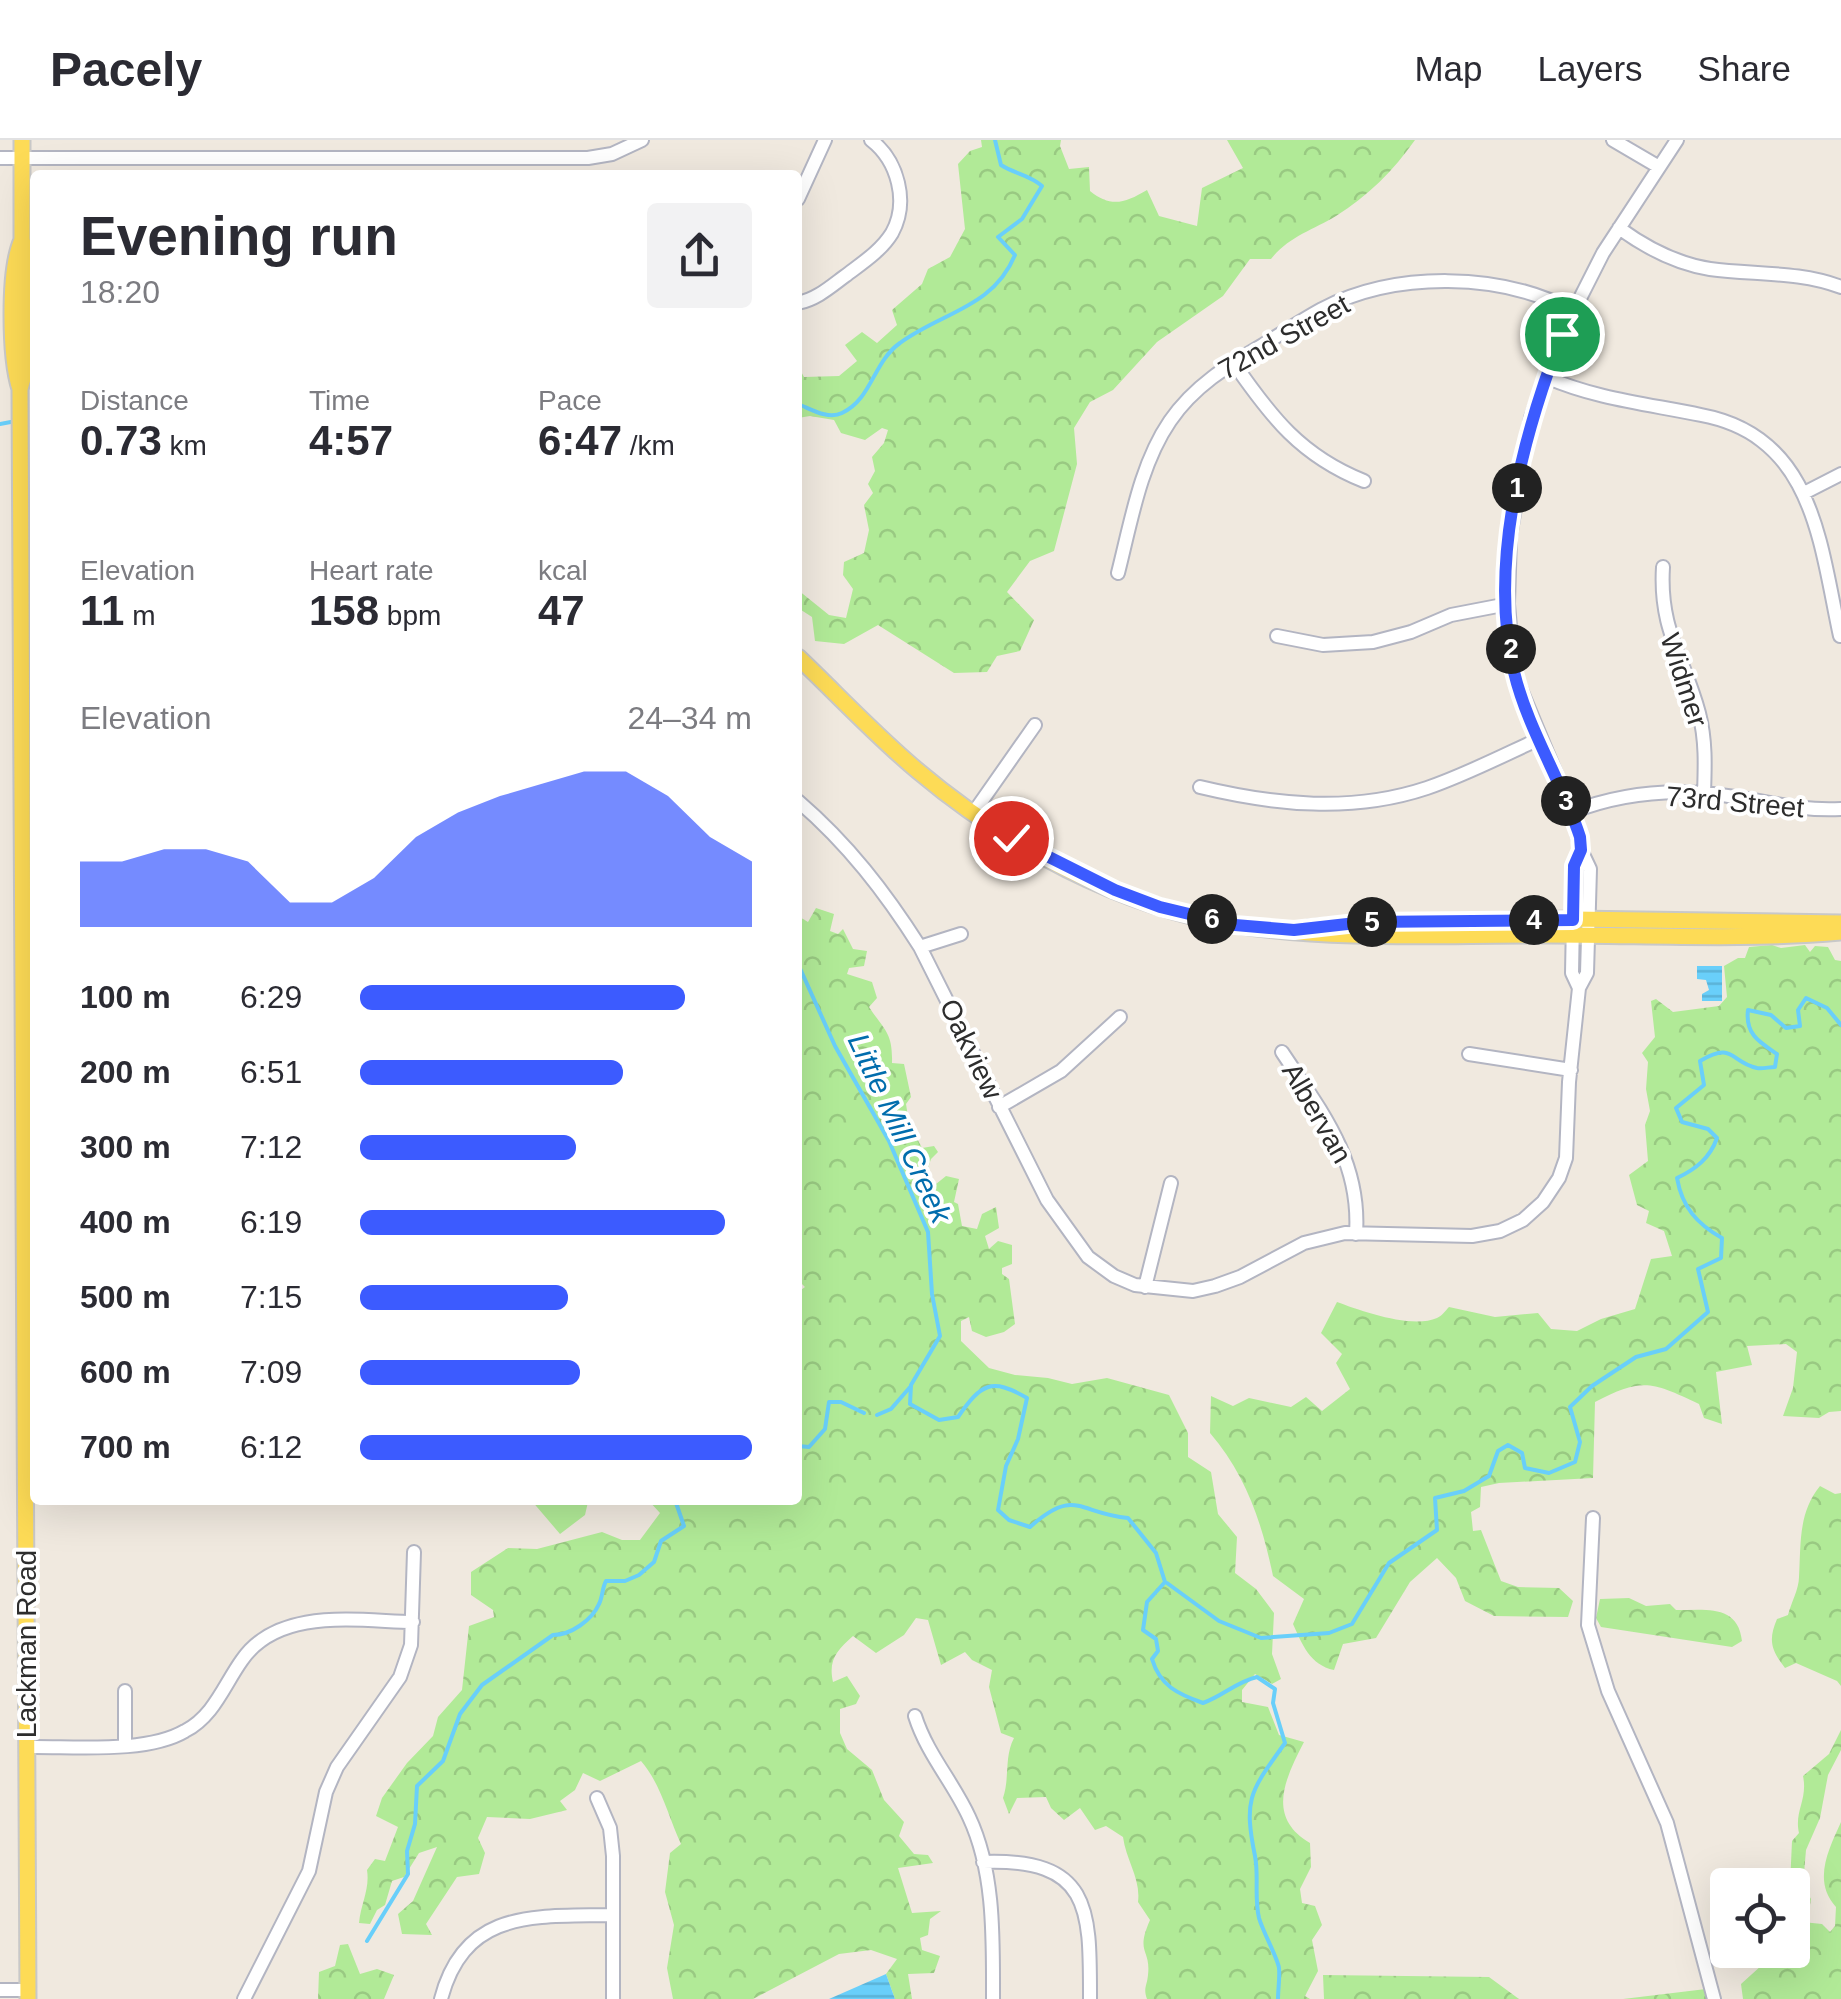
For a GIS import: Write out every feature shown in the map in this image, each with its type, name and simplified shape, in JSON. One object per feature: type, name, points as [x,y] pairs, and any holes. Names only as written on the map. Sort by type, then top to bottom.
[{"type":"main road","name":"Lackman Road","points":[[22,140],[22,240],[14,256],[19,331],[13,368],[20,389],[29,796],[28,1995]]},
{"type":"main road","points":[[802,660],[919,772],[1011,838],[1067,868],[1160,907],[1235,925],[1328,935],[1841,924]]},
{"type":"main road","points":[[1581,927],[1841,932]]},
{"type":"street","points":[[0,158],[588,158],[612,154],[642,140]]},
{"type":"street","points":[[802,191],[825,140]]},
{"type":"street","points":[[802,301],[819,295],[873,255],[892,233],[900,207],[898,186],[890,159],[871,140]]},
{"type":"street","points":[[1613,140],[1659,167]]},
{"type":"street","points":[[1171,1183],[1145,1287],[1192,1291],[1240,1278],[1304,1244],[1356,1234],[1472,1236],[1500,1231],[1522,1220],[1543,1202],[1559,1178],[1566,1158],[1578,988],[1572,973],[1590,869],[1572,812],[1514,674],[1508,604],[1510,536],[1531,418],[1573,311],[1618,228],[1677,140]]},
{"type":"street","points":[[1618,228],[1682,262],[1708,269],[1798,276],[1841,287]]},
{"type":"street","name":"72nd Street","points":[[1118,572],[1140,486],[1158,440],[1194,390],[1323,308],[1383,288],[1447,281],[1510,288],[1573,311]]},
{"type":"street","points":[[1234,362],[1266,409],[1296,442],[1364,481]]},
{"type":"street","points":[[1546,377],[1609,398],[1722,420],[1768,445],[1797,478],[1813,512],[1840,636]]},
{"type":"street","points":[[1804,492],[1841,474]]},
{"type":"street","name":"Widmer","points":[[1664,567],[1664,618],[1704,737],[1704,793]]},
{"type":"street","points":[[1278,636],[1324,644],[1373,642],[1451,615],[1508,604]]},
{"type":"street","points":[[974,812],[1034,725]]},
{"type":"street","points":[[1200,787],[1281,802],[1358,803],[1424,789],[1540,739]]},
{"type":"street","name":"73rd Street","points":[[1572,812],[1634,795],[1704,793],[1788,807],[1841,809]]},
{"type":"street","name":"Oakview","points":[[802,806],[870,871],[920,947],[1047,1200],[1072,1238],[1088,1258],[1114,1276],[1145,1287]]},
{"type":"street","points":[[920,947],[961,934]]},
{"type":"street","points":[[1000,1107],[1061,1071],[1120,1017]]},
{"type":"street","name":"Albervan","points":[[1282,1052],[1344,1150],[1355,1192],[1356,1234]]},
{"type":"street","points":[[1469,1054],[1570,1070]]},
{"type":"street","points":[[1593,1518],[1588,1624],[1608,1691],[1667,1823],[1714,1999]]},
{"type":"street","points":[[244,1999],[309,1871],[326,1792],[337,1767],[400,1677],[411,1645],[414,1552]]},
{"type":"street","points":[[27,1747],[156,1743],[186,1731],[210,1712],[244,1656],[269,1635],[300,1623],[413,1622]]},
{"type":"street","points":[[124,1691],[124,1744]]},
{"type":"street","points":[[915,1716],[923,1740],[968,1815],[983,1862],[994,1938],[993,1999]]},
{"type":"street","points":[[596,1798],[612,1840],[613,1999]]},
{"type":"street","points":[[983,1862],[1042,1866],[1079,1896],[1090,1928],[1090,1999]]},
{"type":"street","points":[[441,1999],[462,1956],[496,1927],[534,1916],[613,1915]]},
{"type":"street","points":[[0,1990],[28,1995]]},
{"type":"green space","points":[[981,140],[1061,140],[1069,169],[1089,167],[1090,191],[1118,202],[1147,190],[1159,216],[1197,226],[1202,188],[1243,168],[1227,140],[1415,140],[1359,200],[1293,239],[1271,259],[1250,259],[1223,296],[1157,342],[1113,390],[1090,402],[1074,428],[1077,464],[1054,551],[1030,561],[1007,592],[1034,620],[1020,651],[997,656],[987,672],[954,673],[878,625],[844,644],[815,641],[812,617],[802,611],[802,593],[829,615],[846,618],[853,589],[843,575],[844,562],[864,553],[869,530],[864,505],[873,493],[868,484],[875,471],[872,457],[884,443],[888,430],[882,428],[865,440],[841,433],[834,420],[802,417],[802,373],[804,377],[839,376],[857,361],[845,345],[862,332],[877,343],[897,325],[892,310],[922,284],[928,269],[950,257],[965,229],[958,164],[970,151],[982,147]]},
{"type":"green space","points":[[816,908],[834,914],[830,931],[838,934],[843,929],[853,949],[867,951],[864,966],[849,968],[847,974],[872,982],[877,998],[869,1007],[889,1038],[892,1063],[904,1064],[911,1097],[906,1104],[909,1123],[922,1148],[934,1146],[938,1152],[931,1159],[924,1180],[931,1188],[946,1176],[959,1179],[954,1202],[958,1204],[962,1226],[977,1229],[982,1214],[996,1207],[999,1228],[985,1236],[989,1249],[998,1241],[1012,1245],[1012,1264],[1002,1268],[1002,1274],[1009,1279],[1015,1324],[986,1337],[972,1331],[969,1317],[961,1321],[961,1341],[989,1368],[1015,1375],[1072,1384],[1107,1378],[1169,1395],[1188,1433],[1188,1457],[1211,1472],[1218,1514],[1237,1537],[1235,1573],[1256,1589],[1274,1613],[1272,1654],[1281,1679],[1272,1684],[1255,1674],[1242,1690],[1242,1702],[1268,1707],[1279,1735],[1304,1742],[1283,1797],[1288,1821],[1310,1843],[1311,1867],[1300,1889],[1302,1903],[1315,1906],[1322,1925],[1312,1940],[1318,1971],[1305,1996],[1310,1999],[1147,1999],[1144,1939],[1150,1920],[1138,1902],[1123,1837],[1106,1826],[1095,1830],[1080,1808],[1064,1820],[1046,1797],[1017,1798],[1009,1814],[1003,1798],[1014,1738],[1001,1733],[989,1687],[992,1670],[965,1652],[941,1665],[928,1620],[916,1618],[904,1635],[876,1653],[853,1636],[838,1651],[832,1668],[833,1682],[847,1676],[860,1696],[856,1704],[840,1709],[840,1733],[847,1749],[872,1770],[884,1800],[904,1822],[899,1836],[914,1854],[928,1855],[933,1863],[898,1868],[912,1913],[941,1911],[930,1919],[928,1935],[920,1938],[922,1950],[940,1956],[934,1973],[908,1974],[912,1999],[895,1999],[886,1974],[897,1959],[871,1950],[839,1954],[753,1999],[673,1999],[667,1968],[674,1925],[665,1892],[670,1853],[681,1844],[659,1790],[641,1761],[600,1781],[583,1773],[575,1790],[560,1801],[567,1810],[530,1819],[487,1817],[478,1838],[485,1853],[479,1874],[457,1877],[426,1924],[432,1935],[402,1934],[398,1914],[413,1901],[437,1847],[419,1853],[404,1877],[392,1881],[385,1905],[377,1910],[370,1924],[359,1923],[367,1870],[375,1859],[385,1861],[398,1827],[376,1816],[382,1798],[433,1736],[438,1717],[462,1690],[469,1626],[494,1617],[493,1610],[471,1595],[471,1572],[508,1548],[537,1549],[602,1532],[622,1540],[640,1540],[660,1513],[653,1505],[802,1505],[805,1287],[802,918],[808,922]]},
{"type":"green space","points":[[1805,945],[1810,952],[1815,946],[1828,947],[1835,960],[1841,961],[1841,1411],[1819,1418],[1783,1416],[1793,1388],[1797,1352],[1786,1344],[1747,1346],[1752,1365],[1716,1372],[1722,1424],[1704,1418],[1699,1404],[1658,1387],[1637,1386],[1611,1394],[1595,1402],[1593,1478],[1481,1487],[1480,1507],[1471,1512],[1473,1531],[1481,1530],[1501,1581],[1518,1587],[1559,1588],[1573,1601],[1568,1617],[1494,1616],[1465,1601],[1456,1578],[1437,1558],[1410,1582],[1376,1638],[1343,1644],[1334,1670],[1319,1664],[1308,1653],[1293,1624],[1304,1599],[1273,1576],[1251,1500],[1210,1433],[1211,1396],[1233,1406],[1249,1398],[1291,1407],[1306,1397],[1322,1411],[1350,1389],[1336,1363],[1342,1354],[1321,1333],[1337,1302],[1387,1318],[1414,1321],[1437,1318],[1449,1307],[1495,1317],[1538,1313],[1551,1329],[1577,1331],[1635,1309],[1651,1259],[1672,1256],[1664,1231],[1646,1223],[1649,1211],[1637,1205],[1629,1175],[1648,1161],[1648,1062],[1642,1053],[1655,1037],[1651,1001],[1656,999],[1673,1012],[1719,1006],[1727,997],[1724,966],[1745,958],[1749,947]]},
{"type":"green space","points":[[1820,1486],[1841,1493],[1841,1686],[1796,1663],[1785,1668],[1772,1645],[1777,1619],[1788,1615],[1799,1582],[1804,1518]]},
{"type":"green space","points":[[535,1505],[587,1505],[585,1515],[560,1534]]},
{"type":"green space","points":[[1629,1598],[1646,1606],[1670,1604],[1676,1610],[1727,1615],[1739,1629],[1742,1641],[1732,1647],[1601,1627],[1596,1618],[1600,1599]]},
{"type":"green space","points":[[1841,1730],[1841,1750],[1828,1775],[1804,1868],[1791,1868],[1792,1841],[1799,1833],[1803,1776],[1829,1754]]},
{"type":"green space","points":[[1841,1822],[1841,1999],[1743,1999],[1741,1984],[1759,1968],[1810,1968],[1810,1923],[1822,1924],[1830,1932],[1835,1926],[1836,1907],[1825,1887],[1828,1854]]},
{"type":"green space","points":[[348,1944],[360,1974],[377,1969],[394,1975],[384,1999],[318,1999],[319,1972],[335,1966],[340,1945]]},
{"type":"green space","points":[[1323,1975],[1489,1977],[1519,1999],[1324,1999]]},
{"type":"green space","points":[[1706,1989],[1711,1999],[1623,1999]]},
{"type":"water","points":[[1697,966],[1722,966],[1722,1001],[1702,1001],[1702,994],[1709,990],[1706,980],[1697,979]]},
{"type":"water","points":[[886,1974],[895,1999],[829,1999]]},
{"type":"waterway","points":[[802,406],[831,415],[852,407],[900,343],[980,298],[1005,273],[1015,255],[998,237],[1022,219],[1042,186],[1001,165],[995,140]]},
{"type":"waterway","name":"Little Mill Creek","points":[[0,424],[16,421]]},
{"type":"waterway","name":"Little Mill Creek","points":[[802,973],[835,1046],[889,1141],[928,1232],[932,1294],[940,1336],[911,1385],[910,1404],[939,1420],[958,1417],[973,1397],[988,1387],[1004,1387],[1027,1398],[1018,1439],[1006,1466],[998,1510],[1009,1520],[1030,1527],[1068,1505],[1128,1518],[1156,1553],[1165,1582],[1147,1602],[1143,1630],[1156,1639],[1158,1651],[1152,1659],[1165,1682],[1203,1703],[1257,1677],[1275,1689],[1273,1703],[1285,1743],[1257,1784],[1250,1820],[1258,1910],[1279,1968],[1278,1999]]},
{"type":"waterway","points":[[1167,1583],[1219,1621],[1261,1638],[1329,1633],[1352,1624],[1389,1563],[1437,1530],[1435,1498],[1464,1491],[1489,1476],[1498,1451],[1508,1445],[1522,1453],[1525,1468],[1549,1473],[1575,1462],[1580,1442],[1570,1407],[1592,1386],[1636,1357],[1666,1349],[1708,1312],[1698,1269],[1721,1258],[1722,1238],[1692,1214],[1677,1178],[1702,1162],[1717,1138],[1708,1129],[1682,1122],[1676,1108],[1704,1085],[1700,1061],[1726,1053],[1757,1068],[1775,1067],[1777,1054],[1751,1031],[1748,1010],[1771,1015],[1786,1028],[1800,1026],[1798,1010],[1806,998],[1827,1008],[1841,1025]]},
{"type":"waterway","points":[[877,1415],[891,1409],[911,1386]]},
{"type":"waterway","points":[[802,1446],[809,1447],[825,1429],[829,1402],[841,1402],[864,1413]]},
{"type":"waterway","points":[[367,1941],[408,1874],[407,1851],[415,1824],[417,1786],[443,1761],[460,1714],[482,1685],[553,1635],[586,1621],[596,1610],[606,1581],[625,1581],[654,1562],[661,1541],[684,1526],[677,1505]]},
{"type":"route","points":[[1011,838],[1115,890],[1160,907],[1235,925],[1294,930],[1365,922],[1573,920],[1574,866],[1581,850],[1580,837],[1514,674],[1508,604],[1510,536],[1518,476],[1531,418],[1562,334]]}]
